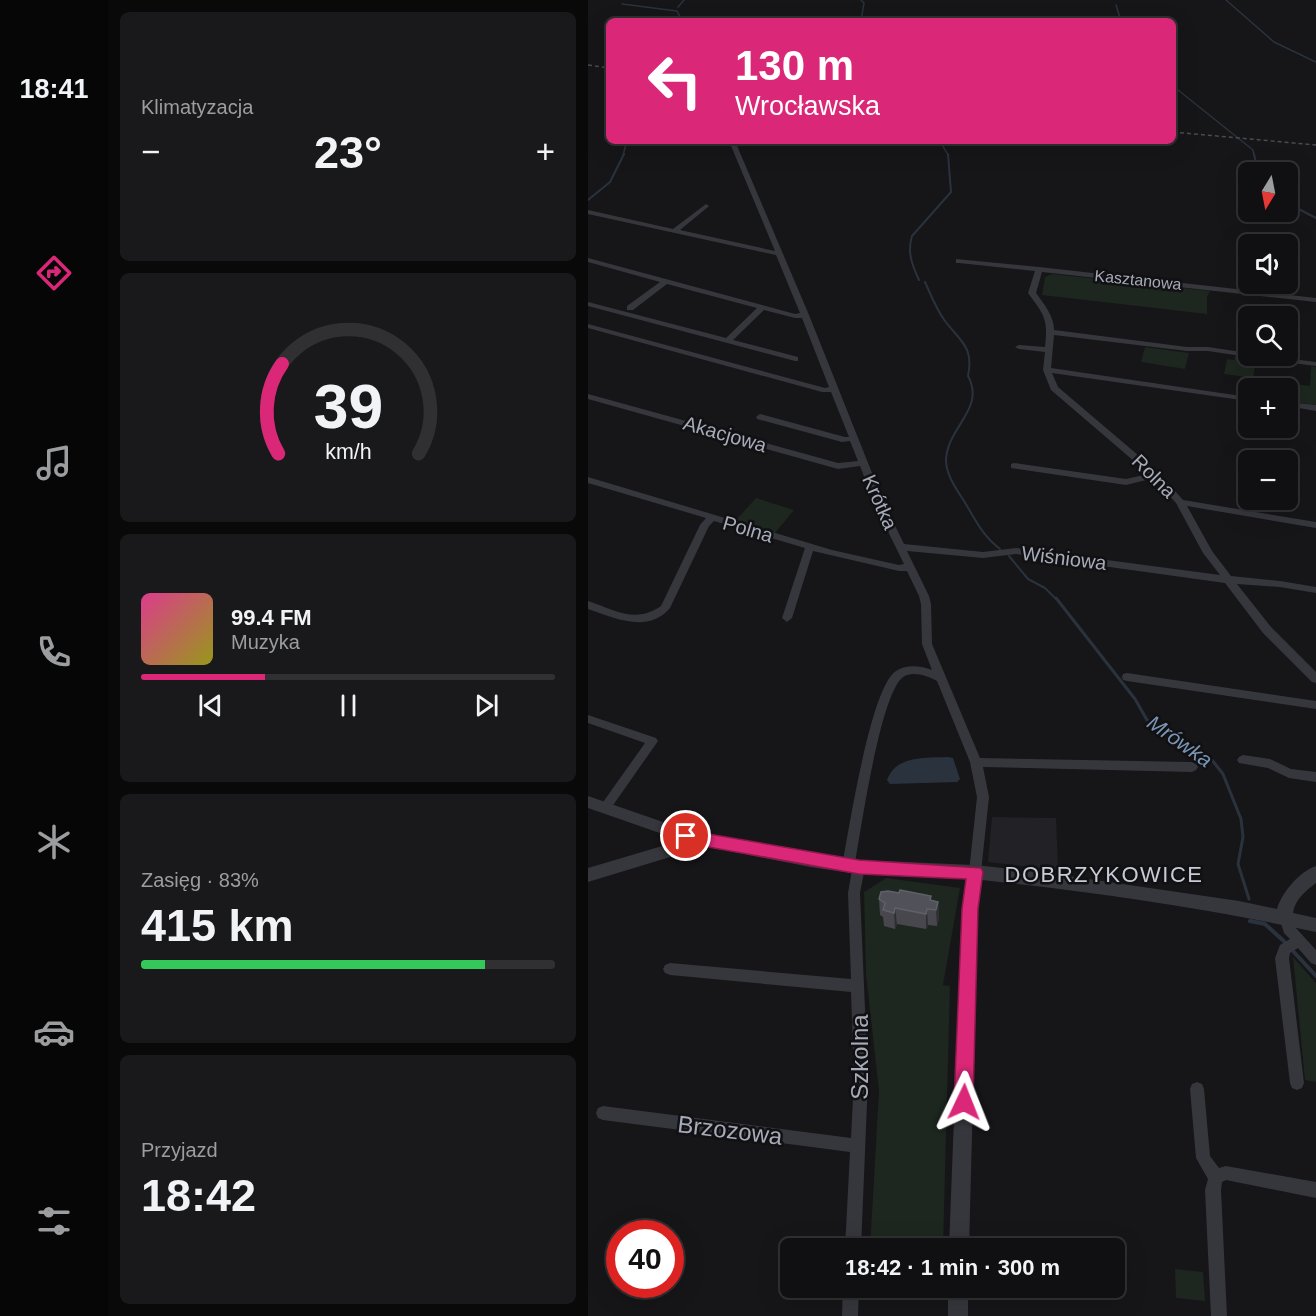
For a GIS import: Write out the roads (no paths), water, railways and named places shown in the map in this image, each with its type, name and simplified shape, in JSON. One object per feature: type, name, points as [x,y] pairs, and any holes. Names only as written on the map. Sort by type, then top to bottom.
[{"type":"street","name":"Krótka","points":[[733,144],[805,315],[863,463],[926,604],[927,644],[976,762],[983,797],[975,872]]},
{"type":"street","points":[[674,231],[706,206]]},
{"type":"street","points":[[588,212],[780,254]]},
{"type":"street","points":[[588,260],[795,316],[805,315]]},
{"type":"street","name":"Kasztanowa","points":[[959,261],[1316,300]]},
{"type":"street","points":[[1039,269],[1032,293],[1044,309],[1052,332],[1047,370],[1238,398]]},
{"type":"street","points":[[630,308],[666,281]]},
{"type":"street","points":[[588,304],[795,358]]},
{"type":"street","points":[[727,341],[763,307]]},
{"type":"street","points":[[588,326],[825,390],[834,389]]},
{"type":"street","points":[[1052,332],[1238,354]]},
{"type":"street","points":[[1019,347],[1048,350]]},
{"type":"street","points":[[1298,362],[1316,364]]},
{"type":"street","name":"Rolna","points":[[1047,370],[1050,382],[1059,393],[1156,475],[1180,502],[1208,554],[1227,579],[1267,630],[1316,679]]},
{"type":"street","name":"Akacjowa","points":[[588,396],[838,466],[863,463]]},
{"type":"street","points":[[1298,406],[1316,408]]},
{"type":"street","points":[[760,417],[845,440],[853,438]]},
{"type":"street","points":[[1014,466],[1126,482],[1156,475]]},
{"type":"street","name":"Polna","points":[[588,480],[811,547],[899,568],[910,567]]},
{"type":"street","points":[[1180,502],[1316,525]]},
{"type":"street","points":[[588,605],[636,620],[646,620],[656,616],[664,608],[705,525],[711,518]]},
{"type":"street","name":"Wiśniowa","points":[[901,547],[915,546],[983,555],[1016,551],[1316,590]]},
{"type":"street","points":[[787,618],[807,552],[811,547]]},
{"type":"street","name":"Szkolna","points":[[853,1238],[861,1078],[854,866],[861,788],[890,686],[902,673],[917,670],[934,660]]},
{"type":"street","points":[[917,670],[931,672],[941,678]]},
{"type":"street","points":[[1127,677],[1316,705]]},
{"type":"street","points":[[588,719],[652,741],[605,808]]},
{"type":"street","points":[[1243,760],[1270,764],[1288,773],[1316,777]]},
{"type":"street","points":[[976,762],[1192,767]]},
{"type":"street","points":[[588,802],[686,836],[854,866],[975,872],[1063,882],[1285,917],[1316,925]]},
{"type":"street","points":[[588,875],[674,849],[686,836]]},
{"type":"street","points":[[959,1238],[970,909],[975,872]]},
{"type":"street","points":[[1316,873],[1285,904],[1285,917],[1293,945],[1316,959]]},
{"type":"street","points":[[1293,945],[1282,958],[1297,1083]]},
{"type":"street","points":[[670,969],[845,986],[857,985]]},
{"type":"street","points":[[1197,1089],[1203,1158],[1214,1184],[1220,1316]]},
{"type":"street","name":"Brzozowa","points":[[603,1113],[857,1146]]},
{"type":"street","points":[[1214,1184],[1226,1173],[1316,1190]]},
{"type":"street","points":[[850,1316],[851,1298]]},
{"type":"street","points":[[958,1298],[958,1316]]},
{"type":"waterway","points":[[678,7],[684,0]]},
{"type":"waterway","name":"Mrówka","points":[[861,0],[864,3],[862,18]]},
{"type":"waterway","points":[[1226,0],[1274,42],[1316,62]]},
{"type":"waterway","points":[[622,4],[677,11],[680,18]]},
{"type":"waterway","points":[[1116,5],[1120,18]]},
{"type":"waterway","points":[[1176,88],[1253,150],[1254,155]]},
{"type":"waterway","points":[[623,155],[626,144]]},
{"type":"waterway","name":"Mrówka","points":[[942,144],[948,155]]},
{"type":"waterway","points":[[588,200],[610,182],[624,154]]},
{"type":"waterway","name":"Mrówka","points":[[919,280],[911,258],[912,236],[951,192],[948,154]]},
{"type":"waterway","points":[[1254,154],[1256,162]]},
{"type":"waterway","points":[[1298,209],[1316,218]]},
{"type":"waterway","name":"Mrówka","points":[[925,282],[939,312],[965,346],[969,358],[968,376],[972,398],[948,448],[946,460],[948,472],[981,529],[1000,549]]},
{"type":"waterway","name":"Mrówka","points":[[1009,556],[1028,579],[1045,588],[1057,600]]},
{"type":"waterway","name":"Mrówka","points":[[1056,598],[1135,699],[1147,720],[1212,760],[1223,774],[1241,819],[1243,837],[1238,864],[1249,899]]},
{"type":"waterway","name":"Mrówka","points":[[1250,921],[1265,924],[1288,945]]},
{"type":"waterway","name":"Mrówka","points":[[1292,950],[1316,976]]},
{"type":"railway","points":[[588,65],[606,68]]},
{"type":"railway","points":[[1176,132],[1316,145]]},
{"type":"district","name":"DOBRZYKOWICE","points":[[1104,874]]}]
